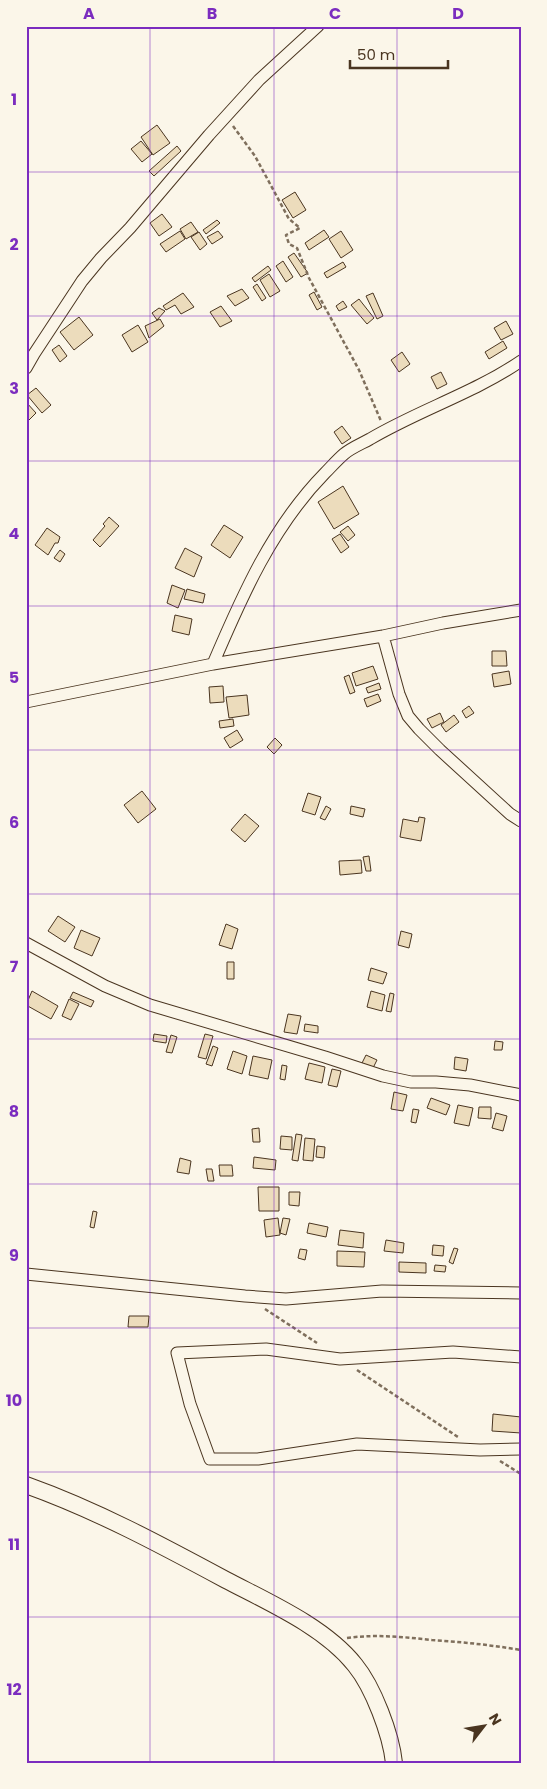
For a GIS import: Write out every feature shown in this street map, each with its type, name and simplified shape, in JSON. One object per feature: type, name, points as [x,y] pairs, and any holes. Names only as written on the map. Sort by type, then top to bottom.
[{"type":"main road","points":[[26,1485],[126,1527],[292,1615],[329,1640],[356,1665],[369,1686],[382,1717],[394,1763]]},
{"type":"street","points":[[26,368],[82,281],[101,258],[130,228],[259,80],[318,26]]},
{"type":"street","points":[[212,664],[262,558],[290,514],[312,486],[344,454],[385,430],[467,391],[521,361]]},
{"type":"street","points":[[26,702],[212,664],[383,636],[443,622],[521,610]]},
{"type":"street","points":[[383,636],[399,694],[408,716],[440,750],[510,814],[521,821]]},
{"type":"street","points":[[26,943],[105,986],[150,1005],[384,1076],[411,1082],[470,1085],[521,1095]]},
{"type":"street","points":[[26,1274],[286,1299],[382,1291],[521,1293]]},
{"type":"street","points":[[521,1357],[453,1352],[340,1359],[266,1349],[177,1353],[190,1404],[210,1459],[258,1458],[357,1444],[480,1450],[521,1449]]},
{"type":"path","points":[[226,116],[256,156],[289,219],[300,228],[286,235],[289,244],[297,248],[309,278],[359,370],[385,430]]},
{"type":"path","points":[[245,1296],[316,1343]]},
{"type":"path","points":[[340,1359],[456,1435],[521,1474]]},
{"type":"path","points":[[329,1640],[386,1636],[493,1645],[521,1650]]},
{"type":"building","points":[[157,125],[170,143],[153,155],[141,137]]},
{"type":"building","points":[[141,141],[152,154],[142,162],[131,149]]},
{"type":"building","points":[[177,146],[181,151],[154,176],[149,171]]},
{"type":"building","points":[[295,192],[306,210],[293,218],[282,200]]},
{"type":"building","points":[[162,214],[172,227],[159,236],[150,223]]},
{"type":"building","points":[[217,220],[220,223],[206,234],[203,230]]},
{"type":"building","points":[[191,222],[198,232],[186,239],[180,229]]},
{"type":"building","points":[[324,230],[329,237],[309,250],[305,243]]},
{"type":"building","points":[[180,231],[185,239],[166,252],[160,244]]},
{"type":"building","points":[[218,231],[223,237],[212,244],[207,237]]},
{"type":"building","points":[[341,231],[353,250],[341,258],[329,239]]},
{"type":"building","points":[[199,232],[207,244],[200,250],[191,237]]},
{"type":"building","points":[[294,253],[308,273],[301,277],[288,257]]},
{"type":"building","points":[[283,261],[293,277],[286,282],[276,266]]},
{"type":"building","points":[[343,262],[346,267],[327,278],[324,273]]},
{"type":"building","points":[[268,266],[271,270],[255,282],[252,278]]},
{"type":"building","points":[[269,274],[280,291],[270,297],[260,280]]},
{"type":"building","points":[[257,284],[266,298],[262,301],[253,287]]},
{"type":"building","points":[[242,289],[249,298],[235,306],[227,296]]},
{"type":"building","points":[[314,292],[322,307],[317,310],[309,295]]},
{"type":"building","points":[[183,293],[194,307],[181,314],[175,305],[166,310],[163,306]]},
{"type":"building","points":[[373,293],[383,316],[377,319],[366,296]]},
{"type":"building","points":[[359,299],[374,318],[367,324],[351,305]]},
{"type":"building","points":[[343,301],[347,307],[339,311],[336,306]]},
{"type":"building","points":[[221,306],[232,321],[220,327],[210,312]]},
{"type":"building","points":[[159,308],[165,311],[157,320],[152,313]]},
{"type":"building","points":[[79,317],[93,335],[74,350],[60,332]]},
{"type":"building","points":[[160,319],[164,326],[149,338],[145,326]]},
{"type":"building","points":[[506,321],[513,334],[501,340],[494,328]]},
{"type":"building","points":[[138,325],[148,342],[132,352],[122,335]]},
{"type":"building","points":[[503,341],[507,348],[489,359],[485,352]]},
{"type":"building","points":[[59,345],[67,356],[60,362],[52,350]]},
{"type":"building","points":[[402,352],[410,364],[399,372],[391,360]]},
{"type":"building","points":[[441,372],[447,384],[437,389],[431,377]]},
{"type":"building","points":[[36,388],[51,405],[42,413],[27,395]]},
{"type":"building","points":[[26,402],[36,413],[27,422],[26,422]]},
{"type":"building","points":[[342,426],[351,438],[342,444],[334,432]]},
{"type":"building","points":[[343,486],[359,514],[334,529],[318,502]]},
{"type":"building","points":[[109,517],[119,526],[100,547],[93,540],[105,526],[103,524]]},
{"type":"building","points":[[224,525],[243,537],[230,558],[211,545]]},
{"type":"building","points":[[348,526],[355,535],[348,541],[340,532]]},
{"type":"building","points":[[47,528],[60,537],[58,543],[55,543],[48,555],[35,545]]},
{"type":"building","points":[[340,534],[349,547],[341,553],[332,539]]},
{"type":"building","points":[[185,548],[202,557],[194,577],[175,568]]},
{"type":"building","points":[[60,550],[65,554],[60,562],[54,558]]},
{"type":"building","points":[[172,585],[185,590],[178,608],[167,603]]},
{"type":"building","points":[[187,589],[205,594],[203,603],[184,599]]},
{"type":"building","points":[[175,615],[192,619],[189,635],[172,631]]},
{"type":"building","points":[[492,651],[506,651],[507,666],[492,666]]},
{"type":"building","points":[[373,666],[378,679],[356,686],[352,673]]},
{"type":"building","points":[[509,671],[511,684],[494,687],[492,674]]},
{"type":"building","points":[[349,675],[355,692],[350,694],[344,677]]},
{"type":"building","points":[[379,683],[381,689],[368,693],[366,688]]},
{"type":"building","points":[[223,686],[224,702],[210,703],[209,687]]},
{"type":"building","points":[[378,694],[381,701],[367,707],[364,699]]},
{"type":"building","points":[[247,695],[249,715],[229,718],[226,697]]},
{"type":"building","points":[[469,706],[474,713],[466,718],[462,711]]},
{"type":"building","points":[[440,713],[444,722],[432,728],[427,719]]},
{"type":"building","points":[[454,715],[459,722],[446,732],[441,725]]},
{"type":"building","points":[[233,719],[234,726],[220,728],[219,721]]},
{"type":"building","points":[[237,730],[243,740],[230,748],[224,738]]},
{"type":"building","points":[[275,738],[282,745],[274,754],[267,747]]},
{"type":"building","points":[[142,791],[156,809],[138,823],[124,805]]},
{"type":"building","points":[[308,793],[321,797],[315,815],[302,811]]},
{"type":"building","points":[[326,806],[331,809],[325,820],[320,818]]},
{"type":"building","points":[[351,806],[365,809],[363,817],[350,814]]},
{"type":"building","points":[[245,814],[259,826],[245,842],[231,830]]},
{"type":"building","points":[[419,817],[425,818],[421,841],[400,837],[403,819],[418,822]]},
{"type":"building","points":[[369,856],[371,871],[366,871],[363,857]]},
{"type":"building","points":[[361,860],[362,873],[340,875],[339,861]]},
{"type":"building","points":[[58,916],[75,927],[65,942],[48,931]]},
{"type":"building","points":[[226,924],[238,929],[232,949],[219,945]]},
{"type":"building","points":[[81,930],[100,938],[92,956],[74,948]]},
{"type":"building","points":[[401,931],[412,934],[409,948],[398,945]]},
{"type":"building","points":[[227,962],[234,962],[234,979],[227,979]]},
{"type":"building","points":[[371,968],[387,973],[383,984],[368,980]]},
{"type":"building","points":[[32,991],[58,1006],[51,1019],[26,1005]]},
{"type":"building","points":[[371,991],[385,995],[382,1011],[367,1007]]},
{"type":"building","points":[[73,992],[94,1001],[91,1007],[70,998]]},
{"type":"building","points":[[390,993],[394,994],[391,1012],[386,1011]]},
{"type":"building","points":[[69,999],[79,1004],[71,1020],[62,1016]]},
{"type":"building","points":[[288,1014],[301,1016],[297,1034],[284,1032]]},
{"type":"building","points":[[305,1024],[318,1026],[318,1033],[304,1031]]},
{"type":"building","points":[[154,1034],[167,1036],[166,1043],[153,1041]]},
{"type":"building","points":[[205,1034],[213,1036],[206,1059],[198,1057]]},
{"type":"building","points":[[171,1035],[177,1037],[172,1053],[166,1052]]},
{"type":"building","points":[[495,1041],[503,1042],[502,1050],[494,1050]]},
{"type":"building","points":[[213,1046],[218,1048],[212,1066],[206,1064]]},
{"type":"building","points":[[233,1051],[247,1056],[242,1074],[227,1069]]},
{"type":"building","points":[[366,1055],[377,1060],[372,1070],[361,1065]]},
{"type":"building","points":[[253,1056],[272,1060],[268,1079],[249,1075]]},
{"type":"building","points":[[455,1057],[468,1059],[466,1071],[454,1069]]},
{"type":"building","points":[[309,1063],[325,1067],[322,1083],[305,1079]]},
{"type":"building","points":[[282,1065],[287,1066],[285,1080],[280,1079]]},
{"type":"building","points":[[332,1069],[341,1071],[337,1087],[328,1085]]},
{"type":"building","points":[[394,1092],[407,1095],[403,1111],[391,1109]]},
{"type":"building","points":[[431,1098],[450,1105],[446,1115],[427,1108]]},
{"type":"building","points":[[458,1105],[473,1108],[469,1126],[454,1123]]},
{"type":"building","points":[[479,1107],[491,1107],[491,1119],[478,1118]]},
{"type":"building","points":[[413,1109],[419,1110],[416,1123],[411,1122]]},
{"type":"building","points":[[496,1113],[507,1116],[503,1131],[492,1128]]},
{"type":"building","points":[[259,1128],[260,1142],[253,1142],[252,1129]]},
{"type":"building","points":[[296,1134],[302,1135],[298,1161],[292,1160]]},
{"type":"building","points":[[281,1136],[292,1137],[292,1150],[280,1149]]},
{"type":"building","points":[[305,1138],[315,1139],[313,1161],[303,1160]]},
{"type":"building","points":[[317,1146],[325,1147],[324,1158],[316,1157]]},
{"type":"building","points":[[254,1157],[276,1160],[275,1170],[253,1168]]},
{"type":"building","points":[[180,1158],[191,1161],[189,1174],[177,1172]]},
{"type":"building","points":[[219,1165],[232,1165],[233,1176],[220,1176]]},
{"type":"building","points":[[206,1169],[212,1169],[214,1181],[208,1181]]},
{"type":"building","points":[[258,1187],[279,1187],[279,1211],[259,1211]]},
{"type":"building","points":[[289,1192],[300,1192],[299,1206],[289,1205]]},
{"type":"building","points":[[93,1211],[97,1212],[94,1228],[90,1227]]},
{"type":"building","points":[[278,1218],[280,1235],[266,1237],[264,1220]]},
{"type":"building","points":[[283,1218],[290,1219],[286,1235],[280,1233]]},
{"type":"building","points":[[309,1223],[328,1227],[326,1237],[307,1233]]},
{"type":"building","points":[[340,1230],[364,1233],[363,1248],[338,1245]]},
{"type":"building","points":[[386,1240],[404,1243],[403,1253],[384,1251]]},
{"type":"building","points":[[433,1245],[444,1246],[443,1256],[432,1255]]},
{"type":"building","points":[[454,1248],[458,1249],[453,1264],[449,1262]]},
{"type":"building","points":[[300,1249],[307,1250],[305,1260],[298,1258]]},
{"type":"building","points":[[337,1251],[365,1252],[364,1267],[337,1266]]},
{"type":"building","points":[[399,1262],[426,1263],[426,1273],[399,1272]]},
{"type":"building","points":[[435,1265],[446,1266],[445,1272],[434,1271]]},
{"type":"building","points":[[129,1316],[149,1316],[148,1327],[128,1327]]},
{"type":"building","points":[[493,1414],[521,1417],[521,1433],[492,1431]]}]
